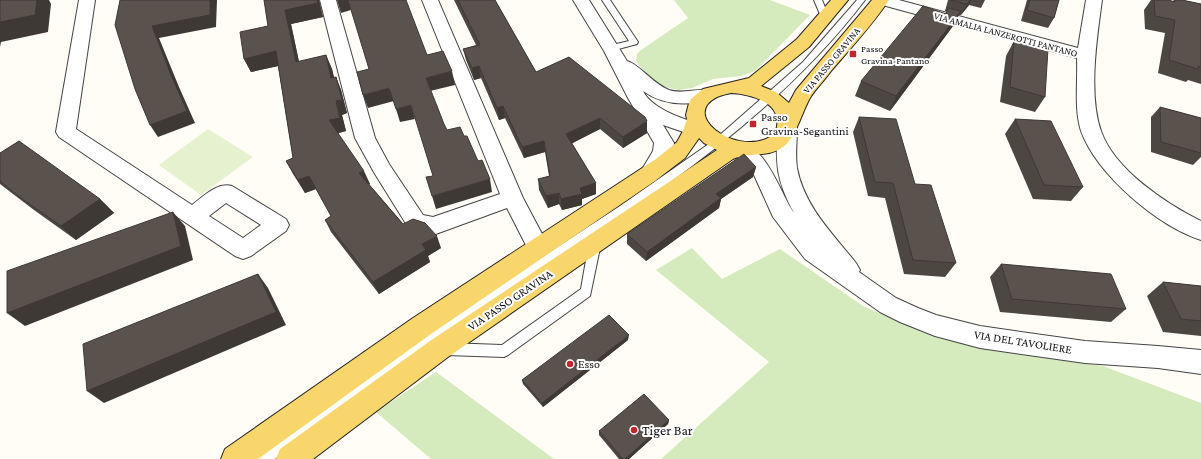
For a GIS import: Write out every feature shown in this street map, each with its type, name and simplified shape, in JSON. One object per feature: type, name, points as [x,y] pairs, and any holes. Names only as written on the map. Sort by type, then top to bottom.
[{"type":"main road","points":[[235,459],[422,326],[648,176],[680,152],[697,127],[696,106],[706,95],[724,88],[738,87],[755,82],[804,43],[840,0]]},
{"type":"main road","name":"VIA PASSO GRAVINA","points":[[290,459],[439,348],[726,154],[731,147],[755,150],[768,147],[782,137],[803,94],[881,0]]},
{"type":"main road","points":[[738,87],[755,90],[770,96],[785,111],[787,126]]},
{"type":"main road","points":[[697,127],[731,147]]},
{"type":"street","points":[[87,0],[66,132],[192,216]]},
{"type":"street","points":[[328,0],[365,138],[382,169],[416,221],[433,226],[512,198]]},
{"type":"street","points":[[430,0],[512,198],[539,249]]},
{"type":"street","points":[[581,0],[612,49],[637,98],[664,143],[663,151],[648,176]]},
{"type":"street","name":"VIA AMALIA LANZEROTTI PANTANO","points":[[881,0],[1086,55]]},
{"type":"street","name":"VIA AMALIA LANZEROTTI PANTANO","points":[[1094,0],[1086,55],[1088,114],[1092,132],[1101,151],[1118,171],[1140,192],[1167,212],[1201,230]]},
{"type":"street","points":[[612,49],[642,83],[657,93],[677,98],[693,98],[706,95]]},
{"type":"street","points":[[637,98],[661,117],[697,127]]},
{"type":"street","points":[[787,126],[787,167],[795,193],[817,230],[857,283]]},
{"type":"street","points":[[731,147],[762,171],[781,211],[813,253],[857,283]]},
{"type":"street","name":"VIA DEL TAVOLIERE","points":[[857,283],[888,305],[909,316],[935,325],[980,337],[1085,352],[1158,357],[1201,362]]},
{"type":"lane","points":[[606,0],[634,42],[612,49]]},
{"type":"lane","points":[[818,0],[825,17]]},
{"type":"lane","points":[[263,459],[429,338],[624,209],[731,147],[770,96],[806,64],[861,0]]},
{"type":"lane","points":[[439,348],[504,351],[586,292],[595,242]]},
{"type":"green space","points":[[674,0],[770,0],[810,15],[755,71],[741,76],[713,79],[692,88],[679,90],[665,87],[648,77],[636,61],[637,54],[641,50],[688,18]]},
{"type":"green space","points":[[208,129],[253,157],[201,195],[159,165]]},
{"type":"green space","points":[[692,248],[722,279],[780,249],[863,306],[902,323],[953,340],[1012,352],[1103,366],[1201,403],[1201,459],[661,459],[769,362],[656,270]]},
{"type":"green space","points":[[436,372],[554,459],[431,459],[376,412]]},
{"type":"building","points":[[0,0],[37,0],[35,15],[0,22]]},
{"type":"building","points":[[120,0],[210,0],[210,15],[152,26],[187,111],[150,125],[135,89],[115,25]]},
{"type":"building","points":[[264,0],[317,0],[318,3],[285,10],[296,62],[326,55],[331,78],[336,77],[342,100],[336,101],[340,118],[329,120],[364,171],[359,173],[403,224],[413,219],[425,223],[437,236],[422,244],[426,250],[373,282],[325,220],[331,216],[309,176],[298,180],[286,161],[293,158],[276,51],[244,59],[240,32],[268,26]]},
{"type":"building","points":[[348,0],[406,0],[427,55],[443,51],[452,71],[426,78],[444,124],[447,130],[460,127],[464,136],[467,136],[478,161],[482,160],[490,179],[432,196],[426,177],[433,176],[411,105],[396,109],[389,88],[363,95],[357,72],[369,69]]},
{"type":"building","points":[[458,0],[495,0],[536,72],[569,57],[645,117],[647,121],[623,137],[600,118],[566,134],[596,183],[580,188],[582,194],[561,199],[559,193],[546,196],[538,179],[550,176],[544,141],[522,147],[503,106],[497,108],[479,66],[472,68],[463,49],[480,45]]},
{"type":"building","points":[[950,0],[970,0],[967,4]]},
{"type":"building","points":[[1030,0],[1059,0],[1054,18],[1027,10]]},
{"type":"building","points":[[1154,0],[1168,0],[1175,2],[1175,0],[1182,0],[1201,4],[1201,67],[1198,66],[1198,69],[1169,60],[1175,20],[1155,16]]},
{"type":"building","points":[[923,6],[946,14],[948,8],[961,11],[896,96],[861,81]]},
{"type":"building","points":[[1014,41],[1048,49],[1045,97],[1010,87]]},
{"type":"building","points":[[1160,107],[1201,118],[1201,153],[1161,142]]},
{"type":"building","points":[[859,117],[896,119],[915,184],[931,185],[956,263],[913,260],[893,183],[875,182]]},
{"type":"building","points":[[1015,119],[1051,121],[1083,187],[1044,185]]},
{"type":"building","points":[[19,141],[100,199],[61,226],[18,196],[0,181],[0,153]]},
{"type":"building","points":[[744,154],[756,167],[716,194],[721,198],[647,252],[627,234]]},
{"type":"building","points":[[173,212],[181,246],[7,313],[7,271]]},
{"type":"building","points":[[1001,264],[1111,274],[1126,309],[1012,299]]},
{"type":"building","points":[[258,274],[276,312],[87,391],[83,344]]},
{"type":"building","points":[[1163,282],[1201,286],[1201,321],[1181,319]]},
{"type":"building","points":[[609,315],[629,335],[542,403],[522,380]]},
{"type":"building","name":"Tiger Bar","points":[[644,394],[669,420],[625,459],[623,459],[599,431]]},
{"type":"place","name":"Passo Gravina-Pantano","points":[[853,54]]},
{"type":"place","name":"Passo Gravina-Segantini","points":[[753,124]]},
{"type":"place","name":"Esso","points":[[570,364]]},
{"type":"place","name":"Tiger Bar","points":[[634,430]]}]
